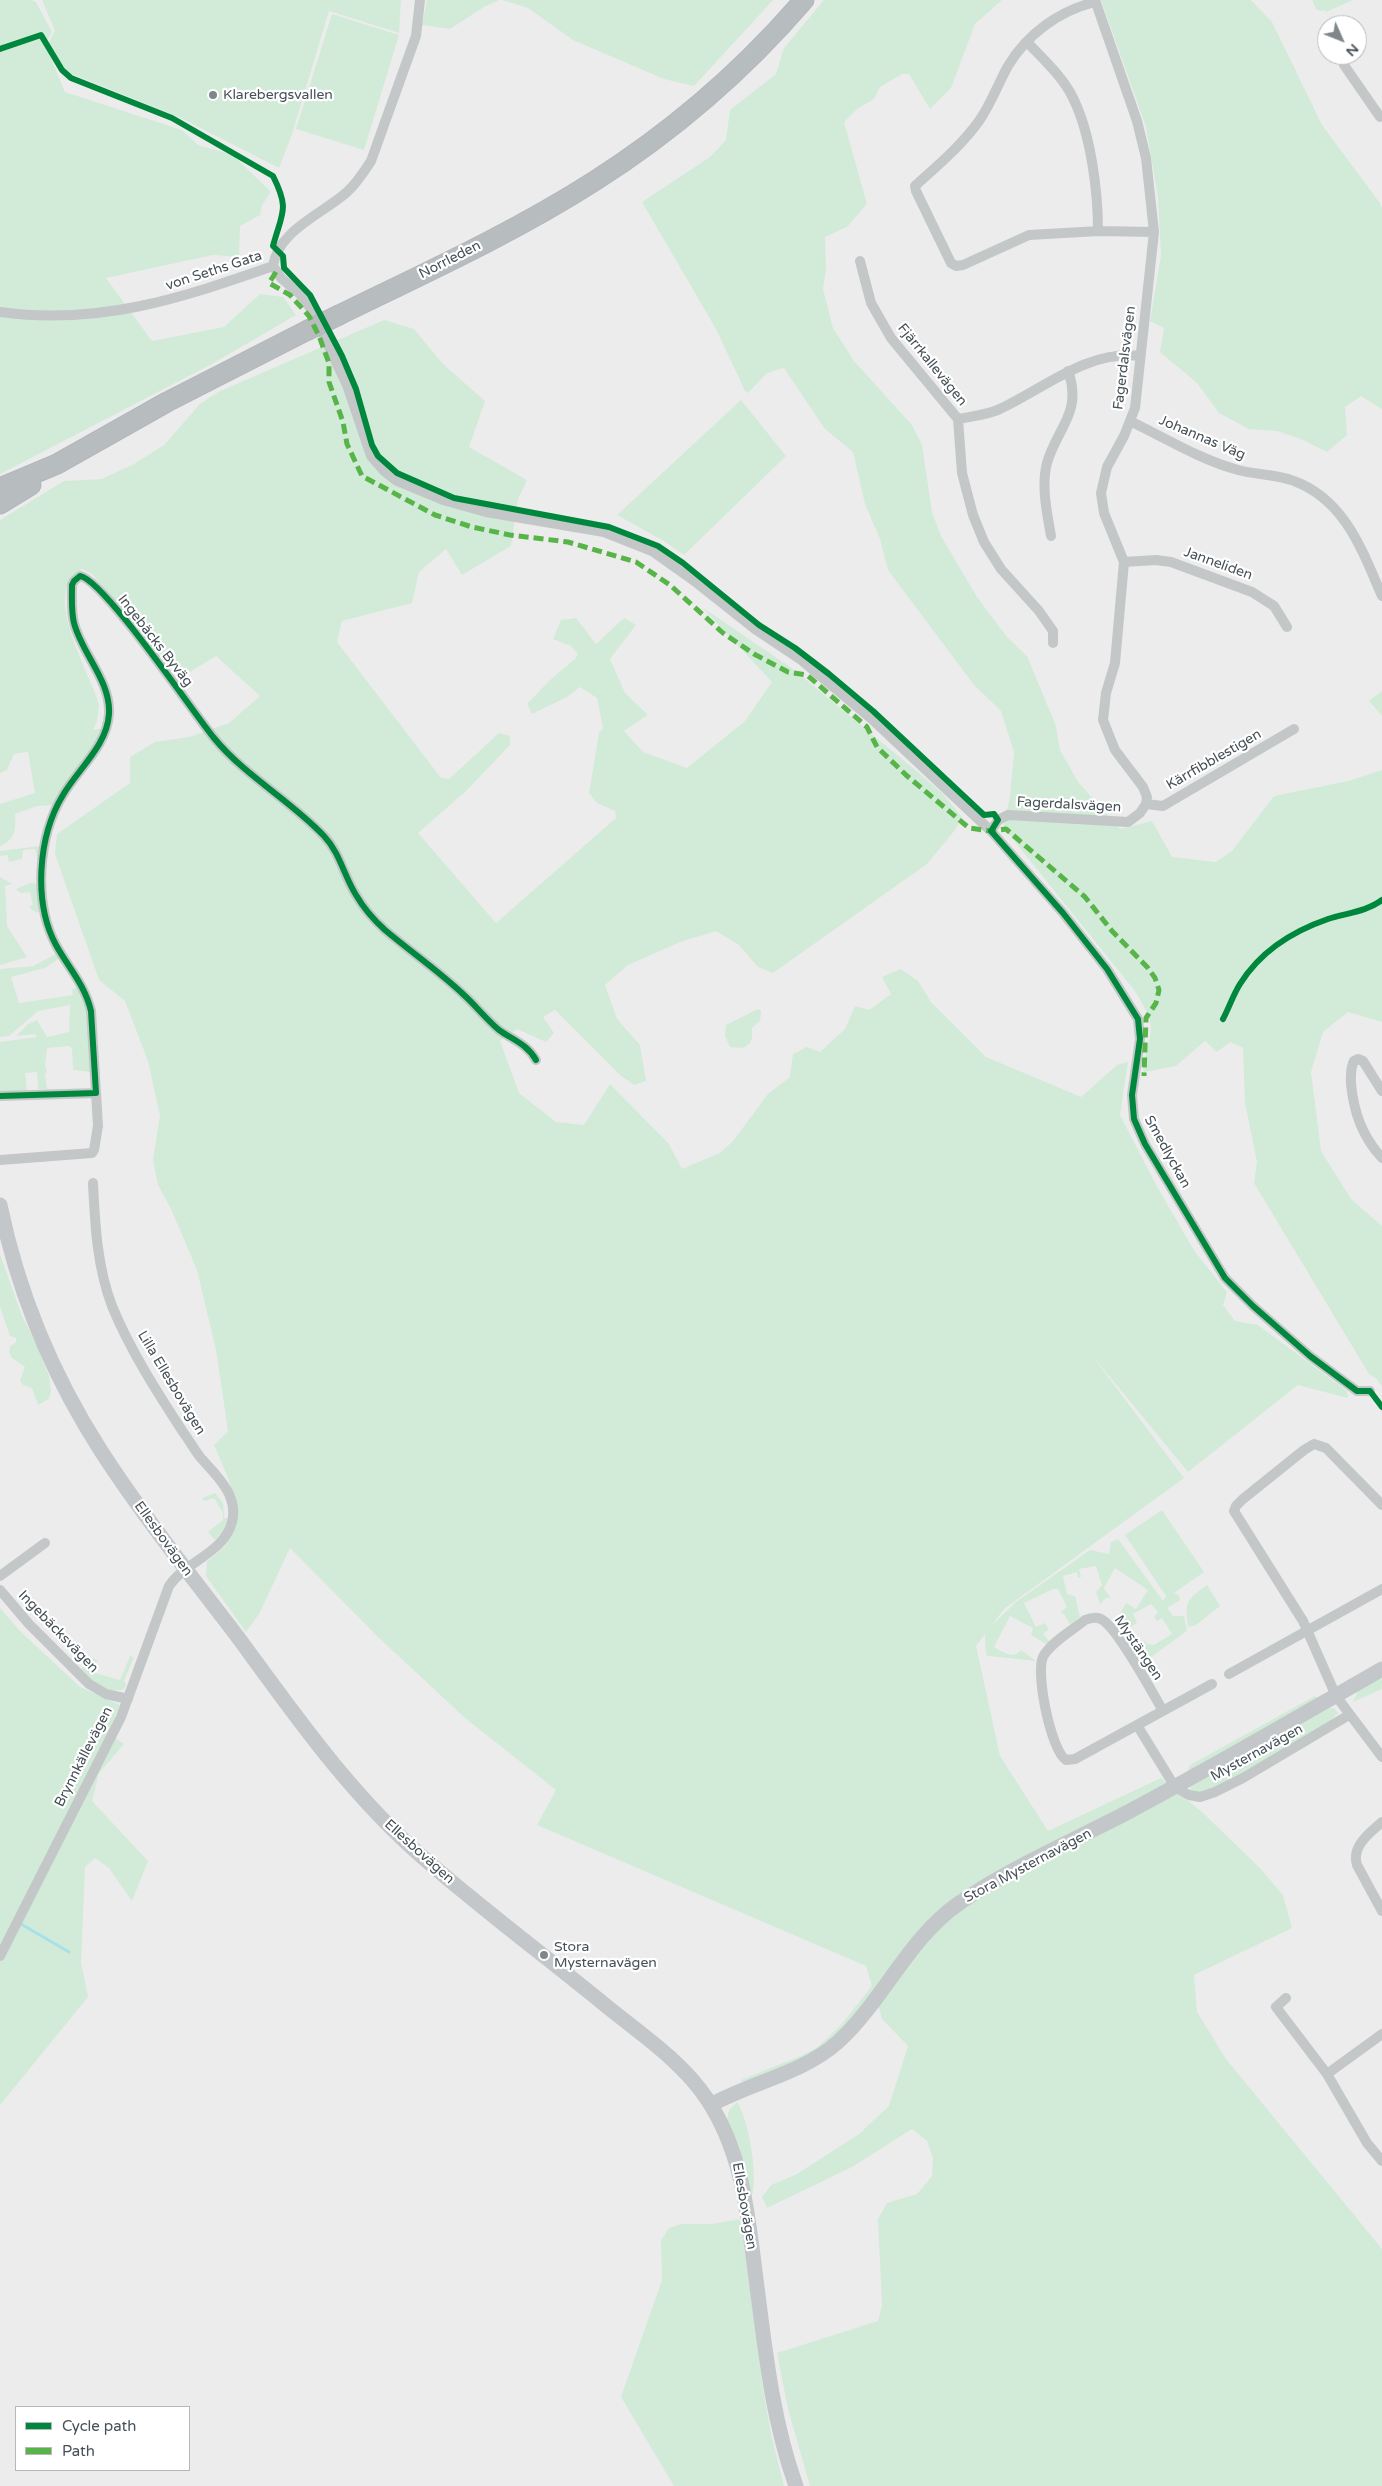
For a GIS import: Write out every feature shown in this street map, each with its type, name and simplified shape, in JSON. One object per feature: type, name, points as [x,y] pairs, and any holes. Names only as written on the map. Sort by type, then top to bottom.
[{"type":"highway","name":"Norrleden","points":[[0,488],[57,464],[196,387],[497,236],[594,182],[660,135],[710,95],[760,49],[804,0]]},
{"type":"highway","name":"Norrleden","points":[[0,504],[36,482],[57,464]]},
{"type":"main road","name":"Ellesbovägen","points":[[0,1205],[14,1262],[27,1302],[62,1379],[99,1448],[185,1569],[325,1755],[374,1810],[425,1860],[671,2059],[695,2082],[711,2104],[730,2140],[744,2193],[774,2409],[784,2454],[796,2486]]},
{"type":"main road","name":"Stora Mysternavägen","points":[[711,2104],[797,2068],[832,2047],[857,2021],[929,1931],[958,1904],[1009,1873],[1175,1787],[1382,1670]]},
{"type":"street","name":"von Seths Gata","points":[[0,312],[23,315],[72,316],[105,313],[167,301],[273,266],[275,258],[295,230],[347,192],[363,175],[370,161],[416,36],[420,0]]},
{"type":"street","points":[[1095,1],[1070,9],[1047,24],[1027,42],[1010,64],[983,116],[964,142],[915,186],[916,191],[951,263],[956,266],[963,265],[1029,235],[1098,231],[1154,232]]},
{"type":"street","name":"Fagerdalsvägen","points":[[991,831],[998,820],[1008,815],[1128,822],[1140,813],[1146,804],[1147,797],[1143,787],[1115,750],[1103,720],[1106,693],[1115,663],[1124,562],[1104,513],[1101,494],[1107,467],[1130,421],[1134,408],[1154,232],[1146,158],[1137,121],[1095,1]]},
{"type":"street","points":[[1027,42],[1062,81],[1074,99],[1092,167],[1098,200],[1098,231]]},
{"type":"street","points":[[1344,65],[1381,118]]},
{"type":"street","name":"Fjärrkallevägen","points":[[860,261],[871,303],[891,338],[958,420],[962,473],[972,515],[984,542],[1001,569],[1039,611],[1053,631],[1053,643]]},
{"type":"street","name":"Smedlyckan","points":[[273,266],[281,278],[302,296],[312,311],[347,385],[371,456],[384,471],[397,481],[443,500],[486,512],[604,532],[652,551],[755,629],[800,659],[874,721],[991,831],[1063,914],[1107,969],[1138,1019],[1140,1039],[1132,1095],[1134,1120],[1145,1144],[1225,1278],[1241,1296],[1310,1356],[1357,1391],[1370,1391]]},
{"type":"street","points":[[958,420],[1001,409],[1068,371],[1115,357],[1140,356]]},
{"type":"street","points":[[1051,536],[1046,501],[1046,472],[1052,448],[1068,420],[1072,404],[1068,371]]},
{"type":"street","name":"Johannas Väg","points":[[1130,421],[1217,462],[1238,470],[1293,480],[1322,496],[1335,508],[1353,532],[1382,596]]},
{"type":"street","name":"Janneliden","points":[[1124,562],[1145,560],[1171,562],[1252,592],[1274,606],[1287,627]]},
{"type":"street","name":"Ingebäcks Byväg","points":[[96,1093],[92,1011],[77,976],[49,931],[43,900],[43,865],[47,837],[56,807],[100,744],[106,730],[109,714],[105,691],[74,623],[72,585],[76,578],[86,577],[92,581],[136,632],[215,740],[252,775],[287,802],[325,837],[338,855],[356,895],[383,929],[464,994],[498,1029],[531,1051],[536,1060]]},
{"type":"street","name":"Kärrfibblestigen","points":[[1146,804],[1163,806],[1294,729]]},
{"type":"street","points":[[1382,1091],[1363,1061],[1355,1060],[1352,1064],[1351,1076],[1353,1105],[1361,1127],[1382,1158]]},
{"type":"street","points":[[0,1096],[96,1093],[98,1126],[92,1152],[0,1160]]},
{"type":"street","name":"Lilla Ellesbovägen","points":[[93,1183],[99,1257],[112,1305],[145,1370],[172,1415],[199,1455],[226,1486],[231,1498],[232,1520],[224,1539],[185,1569]]},
{"type":"street","points":[[1382,1505],[1326,1448],[1317,1444],[1304,1450],[1236,1506],[1236,1516],[1308,1631],[1336,1696],[1382,1757]]},
{"type":"street","points":[[0,1576],[45,1543]]},
{"type":"street","name":"Brynnkällevägen","points":[[0,1956],[118,1724],[170,1586],[176,1576],[185,1569]]},
{"type":"street","points":[[1229,1674],[1382,1589]]},
{"type":"street","name":"Ingebäcksvägen","points":[[0,1590],[29,1624],[89,1684],[106,1694],[128,1699]]},
{"type":"street","name":"Mystängen","points":[[1163,1710],[1119,1640],[1106,1622],[1100,1618],[1086,1620],[1044,1655],[1040,1670],[1049,1726],[1058,1750],[1064,1759],[1075,1758],[1212,1684]]},
{"type":"street","name":"Mysternavägen","points":[[1175,1787],[1195,1797],[1215,1792],[1263,1767],[1348,1714]]},
{"type":"street","points":[[1137,1725],[1175,1787]]},
{"type":"street","points":[[1382,1822],[1362,1840],[1356,1854],[1357,1865],[1382,1911]]},
{"type":"street","points":[[1286,1998],[1276,2007],[1328,2074],[1367,2143],[1382,2161]]},
{"type":"street","points":[[1328,2074],[1382,2034]]},
{"type":"green space","points":[[0,0],[31,0],[36,2],[52,32],[45,44],[65,92],[182,130],[198,145],[233,155],[271,192],[262,205],[260,215],[240,226],[239,257],[213,255],[106,278],[152,341],[224,327],[260,294],[283,297],[296,315],[212,364],[0,474]]},
{"type":"green space","name":"Klarebergsvallen","points":[[42,0],[401,0],[399,33],[329,11],[292,134],[279,168],[179,117],[67,72],[48,44],[55,31]]},
{"type":"green space","points":[[427,0],[499,0],[484,7],[450,29],[422,25]]},
{"type":"green space","points":[[502,0],[773,0],[694,86],[664,79],[573,40],[528,8]]},
{"type":"green space","points":[[824,0],[1002,0],[975,24],[951,88],[930,109],[909,74],[902,74],[880,87],[874,99],[857,109],[844,122],[867,204],[847,227],[825,237],[826,270],[823,289],[833,328],[854,361],[912,425],[922,445],[932,512],[941,536],[977,597],[1007,637],[1027,656],[1056,726],[1060,750],[1078,782],[1120,829],[1152,821],[1172,857],[1216,862],[1232,851],[1274,796],[1348,781],[1382,770],[1382,1022],[1348,1012],[1323,1032],[1311,1072],[1321,1151],[1351,1199],[1382,1226],[1382,1387],[1377,1379],[1369,1374],[1254,1183],[1257,1162],[1245,1103],[1243,1048],[1230,1042],[1217,1052],[1205,1041],[1176,1066],[1144,1072],[1143,1068],[1151,1028],[1148,1014],[1135,991],[1003,827],[1010,797],[1014,752],[1001,711],[974,685],[888,570],[880,539],[865,504],[853,452],[825,429],[784,368],[767,373],[748,393],[745,391],[716,329],[642,202],[710,157],[726,140],[730,110],[776,74],[784,48]]},
{"type":"green space","points":[[1101,0],[1251,0],[1272,22],[1322,125],[1380,203],[1382,209],[1382,409],[1361,396],[1345,407],[1347,435],[1327,452],[1303,440],[1277,431],[1249,429],[1219,413],[1197,383],[1160,352],[1164,328],[1150,321],[1161,255],[1158,197],[1146,127]]},
{"type":"green space","points":[[1312,0],[1353,0],[1326,12],[1325,10],[1316,9]]},
{"type":"green space","points":[[332,14],[399,35],[364,150],[296,129]]},
{"type":"green space","points":[[384,320],[414,329],[443,364],[485,401],[469,447],[527,480],[518,499],[511,546],[462,575],[446,549],[419,572],[412,603],[342,621],[337,642],[441,778],[449,779],[499,733],[510,736],[510,745],[466,791],[418,833],[496,923],[616,818],[615,811],[597,803],[589,793],[599,733],[603,728],[597,698],[580,687],[567,697],[532,714],[527,704],[578,654],[571,646],[553,639],[561,620],[576,618],[596,644],[624,618],[636,625],[610,659],[625,693],[648,715],[624,731],[643,752],[687,768],[745,721],[772,682],[702,607],[793,669],[942,793],[962,817],[955,830],[927,864],[773,973],[758,967],[739,945],[716,931],[680,942],[628,965],[605,985],[617,1019],[640,1045],[646,1081],[634,1085],[620,1075],[555,1010],[543,1017],[554,1033],[546,1042],[517,1029],[500,1041],[519,1093],[556,1122],[584,1125],[610,1084],[669,1144],[682,1169],[720,1153],[733,1141],[768,1094],[790,1077],[793,1054],[807,1047],[820,1052],[845,1029],[855,1006],[869,1010],[891,994],[882,977],[901,969],[918,981],[931,1002],[986,1057],[1081,1097],[1117,1065],[1128,1062],[1120,1115],[1156,1185],[1195,1252],[1227,1292],[1223,1305],[1235,1321],[1258,1325],[1347,1391],[1348,1398],[1298,1385],[1188,1472],[1091,1354],[1184,1478],[1004,1609],[992,1625],[1016,1602],[1090,1550],[1109,1554],[1111,1542],[1118,1539],[1163,1601],[1166,1596],[1125,1535],[1162,1510],[1204,1572],[1174,1593],[1179,1595],[1180,1600],[1167,1608],[1173,1616],[1184,1616],[1187,1631],[1140,1665],[1130,1649],[1140,1645],[1143,1640],[1148,1644],[1154,1645],[1172,1634],[1162,1618],[1157,1621],[1154,1617],[1158,1612],[1151,1604],[1133,1614],[1137,1623],[1119,1634],[1114,1624],[1126,1603],[1136,1609],[1148,1590],[1115,1568],[1104,1588],[1110,1598],[1106,1598],[1100,1604],[1096,1592],[1102,1585],[1096,1566],[1079,1569],[1081,1577],[1078,1578],[1077,1572],[1063,1576],[1067,1594],[1075,1596],[1080,1617],[1071,1626],[1064,1614],[1060,1613],[1067,1607],[1058,1589],[1053,1589],[1024,1603],[1036,1627],[1045,1623],[1049,1629],[1043,1634],[1050,1642],[1048,1645],[1031,1635],[1033,1628],[1010,1616],[994,1647],[1011,1655],[1021,1650],[1036,1661],[986,1655],[985,1634],[976,1646],[1000,1756],[1048,1831],[1161,1778],[1203,1813],[1259,1867],[1283,1895],[1292,1928],[1194,1975],[1197,2012],[1226,2059],[1382,2249],[1382,2486],[810,2486],[788,2409],[777,2353],[878,2321],[882,2305],[878,2219],[887,2203],[917,2194],[932,2176],[933,2158],[927,2141],[912,2129],[852,2167],[767,2208],[762,2197],[771,2185],[797,2174],[859,2134],[889,2106],[908,2046],[882,2019],[874,1991],[844,2028],[817,2050],[780,2068],[742,2082],[741,2080],[818,2047],[841,2025],[872,1986],[866,1966],[537,1825],[556,1790],[465,1718],[378,1637],[290,1548],[259,1614],[246,1632],[206,1576],[207,1562],[227,1543],[233,1531],[235,1518],[233,1493],[214,1445],[228,1431],[216,1350],[197,1270],[171,1209],[158,1185],[153,1160],[160,1116],[148,1061],[125,1001],[99,980],[55,854],[57,834],[130,783],[130,757],[155,742],[189,737],[229,723],[260,696],[216,656],[180,678],[92,574],[82,569],[70,580],[65,595],[66,613],[78,653],[99,705],[97,721],[93,730],[104,728],[60,797],[40,870],[35,849],[23,850],[22,859],[9,862],[7,855],[0,856],[0,851],[40,846],[52,805],[37,806],[15,814],[14,833],[9,840],[0,846],[0,804],[35,793],[28,752],[14,754],[7,770],[0,773],[0,520],[64,481],[102,479],[134,464],[164,445],[200,404],[218,392]]},
{"type":"green space","points":[[741,400],[786,456],[684,555],[664,541],[617,515]]},
{"type":"green space","points":[[1382,691],[1382,716],[1369,701]]},
{"type":"green space","points":[[0,877],[12,884],[5,886],[7,926],[27,957],[0,965]]},
{"type":"green space","points":[[31,883],[40,884],[42,909],[37,913],[29,906],[33,905],[30,892],[20,893],[16,889]]},
{"type":"green space","points":[[58,953],[61,957],[45,968],[11,977],[19,1003],[73,995],[72,990],[77,987],[85,999],[91,1072],[73,1070],[72,1049],[70,1046],[47,1048],[45,1065],[47,1073],[45,1073],[47,1089],[38,1089],[37,1072],[25,1073],[27,1090],[0,1093],[0,1042],[37,1037],[35,1034],[16,1036],[28,1024],[37,1020],[47,1037],[69,1032],[70,1005],[38,1011],[9,1036],[0,1037],[0,969],[33,966]]},
{"type":"green space","points":[[758,1009],[761,1011],[760,1021],[752,1028],[752,1037],[749,1044],[742,1048],[730,1047],[725,1036],[726,1025]]},
{"type":"green space","points":[[0,1254],[22,1316],[35,1341],[49,1376],[51,1391],[49,1399],[38,1405],[32,1388],[23,1385],[20,1381],[25,1367],[12,1358],[9,1352],[10,1346],[16,1342],[16,1338],[10,1336],[0,1307]]},
{"type":"green space","points":[[215,1493],[223,1503],[224,1518],[228,1518],[223,1531],[215,1540],[208,1532],[223,1520],[223,1513],[214,1498],[204,1501],[202,1498]]},
{"type":"green space","points":[[1207,1585],[1220,1606],[1196,1625],[1188,1627],[1188,1602]]},
{"type":"green space","points":[[0,1608],[21,1632],[80,1687],[120,1705],[108,1733],[124,1744],[99,1773],[92,1801],[148,1861],[132,1901],[109,1868],[95,1858],[85,1867],[81,1962],[88,1997],[0,2105]]},
{"type":"green space","points":[[130,1656],[134,1657],[124,1681],[126,1684],[124,1689],[105,1689],[80,1670],[91,1658],[97,1660],[95,1673],[120,1680]]},
{"type":"green space","points":[[1382,1678],[1382,1689],[1353,1702],[1360,1687]]},
{"type":"green space","points":[[1315,1696],[1318,1699],[1188,1771],[1190,1765]]},
{"type":"green space","points":[[1327,1708],[1334,1708],[1338,1713],[1329,1722],[1224,1784],[1200,1793],[1191,1791],[1190,1786]]},
{"type":"green space","points":[[737,2102],[745,2122],[752,2150],[754,2178],[751,2199],[727,2120],[729,2110]]},
{"type":"green space","points":[[741,2219],[762,2383],[771,2434],[784,2486],[674,2486],[621,2397],[662,2280],[661,2240],[669,2228],[681,2224],[712,2224]]},
{"type":"waterway","points":[[21,1924],[69,1952]]},
{"type":"marked path","points":[[276,272],[269,283],[290,295],[309,316],[319,336],[329,363],[329,382],[343,422],[347,444],[362,476],[435,515],[472,527],[510,535],[568,542],[636,562],[670,585],[723,633],[754,654],[788,672],[807,675],[867,727],[877,747],[906,775],[969,828],[991,831],[1006,829],[1085,897],[1112,931],[1148,968],[1155,978],[1159,990],[1156,1003],[1146,1018],[1144,1076]]},
{"type":"cycle path","points":[[0,49],[41,35],[62,70],[71,78],[172,118],[273,176],[283,204],[283,211],[273,246],[283,256],[284,268],[310,295],[342,356],[356,389],[372,445],[378,456],[397,473],[454,498],[609,527],[658,546],[683,563],[759,625],[795,648],[829,674],[873,711],[984,815],[994,814],[998,820],[991,831],[1063,913],[1107,969],[1138,1019],[1140,1039],[1132,1095],[1134,1119],[1145,1144],[1225,1278],[1253,1306],[1310,1356],[1357,1391],[1370,1391],[1382,1407]]},
{"type":"cycle path","points":[[0,1096],[96,1093],[91,1011],[85,993],[56,945],[49,928],[44,909],[41,869],[48,830],[55,811],[69,785],[98,747],[107,726],[109,714],[108,702],[101,679],[83,646],[74,623],[72,585],[80,576],[92,583],[108,599],[148,648],[226,752],[324,836],[338,857],[356,895],[377,922],[455,987],[499,1030],[524,1046],[536,1060]]},
{"type":"cycle path","points":[[1223,1019],[1238,988],[1248,973],[1257,962],[1278,944],[1315,924],[1363,910],[1382,900]]},
{"type":"place","name":"Klarebergsvallen","points":[[213,95]]},
{"type":"place","name":"Stora Mysternavägen","points":[[544,1955]]}]
